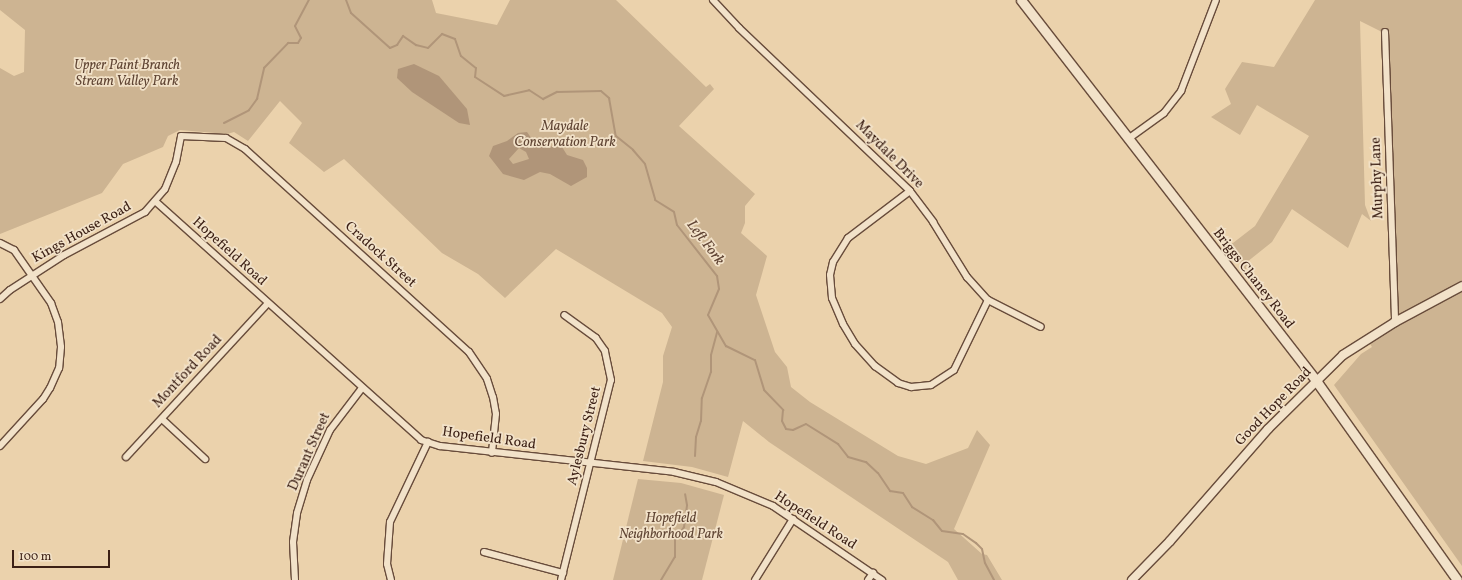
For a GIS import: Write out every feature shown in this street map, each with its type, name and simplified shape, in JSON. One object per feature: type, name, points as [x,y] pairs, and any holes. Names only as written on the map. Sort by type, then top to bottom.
[{"type":"main road","name":"Briggs Chaney Road","points":[[1020,0],[1317,382],[1457,580]]},
{"type":"street","name":"Maydale Drive","points":[[713,0],[743,32],[910,191],[933,222],[967,277],[988,300],[1041,327]]},
{"type":"street","points":[[1128,140],[1164,113],[1181,91],[1216,0]]},
{"type":"street","name":"Murphy Lane","points":[[1385,32],[1394,322]]},
{"type":"street","name":"Kings House Road","points":[[0,299],[64,255],[132,220],[155,201],[171,177],[181,136]]},
{"type":"street","name":"Cradock Street","points":[[181,136],[226,138],[245,149],[469,352],[487,379],[493,397],[496,414],[492,453]]},
{"type":"street","points":[[910,191],[848,238],[834,262],[830,275],[832,298],[843,324],[855,344],[875,366],[898,382],[911,387],[931,385],[954,370],[988,300]]},
{"type":"street","name":"Hopefield Road","points":[[155,201],[407,429],[428,442],[440,446],[492,453],[674,472],[716,482],[754,497],[792,519],[882,580]]},
{"type":"street","points":[[0,242],[14,250],[33,275],[50,303],[58,322],[61,347],[58,368],[43,399],[0,446]]},
{"type":"street","name":"Good Hope Road","points":[[1132,580],[1170,541],[1268,429],[1343,355],[1394,322],[1462,286]]},
{"type":"street","name":"Montford Road","points":[[126,457],[268,303]]},
{"type":"street","name":"Aylesbury Street","points":[[562,577],[609,394],[610,370],[605,351],[596,338],[564,314]]},
{"type":"street","name":"Durant Street","points":[[296,580],[294,542],[297,513],[307,480],[330,430],[362,388]]},
{"type":"street","points":[[162,419],[205,459]]},
{"type":"street","points":[[391,580],[387,564],[390,522],[428,442]]},
{"type":"street","points":[[754,580],[792,519]]},
{"type":"street","points":[[484,552],[562,577]]},
{"type":"street","points":[[868,580],[873,573]]},
{"type":"green space","points":[[0,0],[432,0],[436,13],[497,25],[510,0],[616,0],[706,87],[710,84],[714,89],[679,126],[755,194],[745,206],[745,223],[741,233],[767,256],[756,295],[775,352],[787,367],[791,387],[810,402],[898,456],[926,464],[968,448],[977,430],[990,445],[954,529],[982,554],[987,555],[1002,580],[958,580],[948,562],[769,442],[743,421],[728,477],[692,467],[643,461],[663,382],[663,356],[672,327],[662,313],[556,249],[505,298],[478,274],[442,253],[344,159],[324,172],[289,143],[302,123],[280,101],[248,141],[234,132],[227,134],[180,130],[168,136],[163,147],[123,164],[102,193],[0,234],[0,68],[14,76],[24,72],[25,30],[0,10]]},
{"type":"green space","points":[[1315,0],[1462,0],[1462,280],[1397,318],[1388,35],[1360,21],[1365,205],[1371,221],[1362,214],[1348,248],[1292,209],[1272,242],[1247,262],[1246,271],[1225,243],[1233,243],[1255,226],[1309,136],[1257,105],[1240,135],[1211,117],[1231,104],[1225,89],[1242,62],[1274,67]]},
{"type":"green space","points":[[1462,286],[1462,566],[1334,385],[1361,354],[1372,347],[1368,341]]},
{"type":"green space","name":"Hopefield Neighborhood Park","points":[[638,479],[681,483],[724,495],[702,580],[613,580]]},
{"type":"shaded area","points":[[414,64],[439,76],[467,109],[470,125],[459,123],[412,92],[397,78],[398,69]]},
{"type":"shaded area","points":[[527,132],[536,145],[562,147],[567,155],[583,160],[587,168],[587,177],[571,186],[550,174],[540,172],[524,180],[503,174],[489,156],[493,146],[507,141],[518,133]],"holes":[[[519,148],[526,152],[529,159],[513,164],[509,159]]]},
{"type":"waterway","points":[[224,123],[249,110],[257,99],[264,68],[288,43],[298,43],[301,38],[295,26],[309,0]]},
{"type":"waterway","name":"Left Fork","points":[[346,0],[351,13],[390,48],[397,45],[403,36],[416,45],[428,48],[442,34],[455,39],[461,56],[476,68],[475,77],[504,96],[529,90],[543,99],[557,92],[601,91],[609,98],[616,136],[633,150],[645,164],[655,200],[674,212],[677,225],[717,276],[719,289],[708,315],[726,346],[755,360],[764,390],[783,410],[782,421],[786,429],[793,430],[806,424],[838,444],[848,457],[866,462],[878,473],[890,491],[903,493],[912,507],[933,520],[942,531],[963,534],[976,543],[982,549],[985,563],[994,580]]},
{"type":"waterway","points":[[695,456],[696,437],[701,421],[702,398],[711,372],[711,355],[717,332]]},
{"type":"waterway","points":[[661,580],[675,557],[675,540],[684,527],[687,505],[685,494]]},
{"type":"park label","name":"Upper Paint Branch Stream Valley Park","points":[[127,74]]},
{"type":"park label","name":"Maydale Conservation Park","points":[[565,136]]}]
